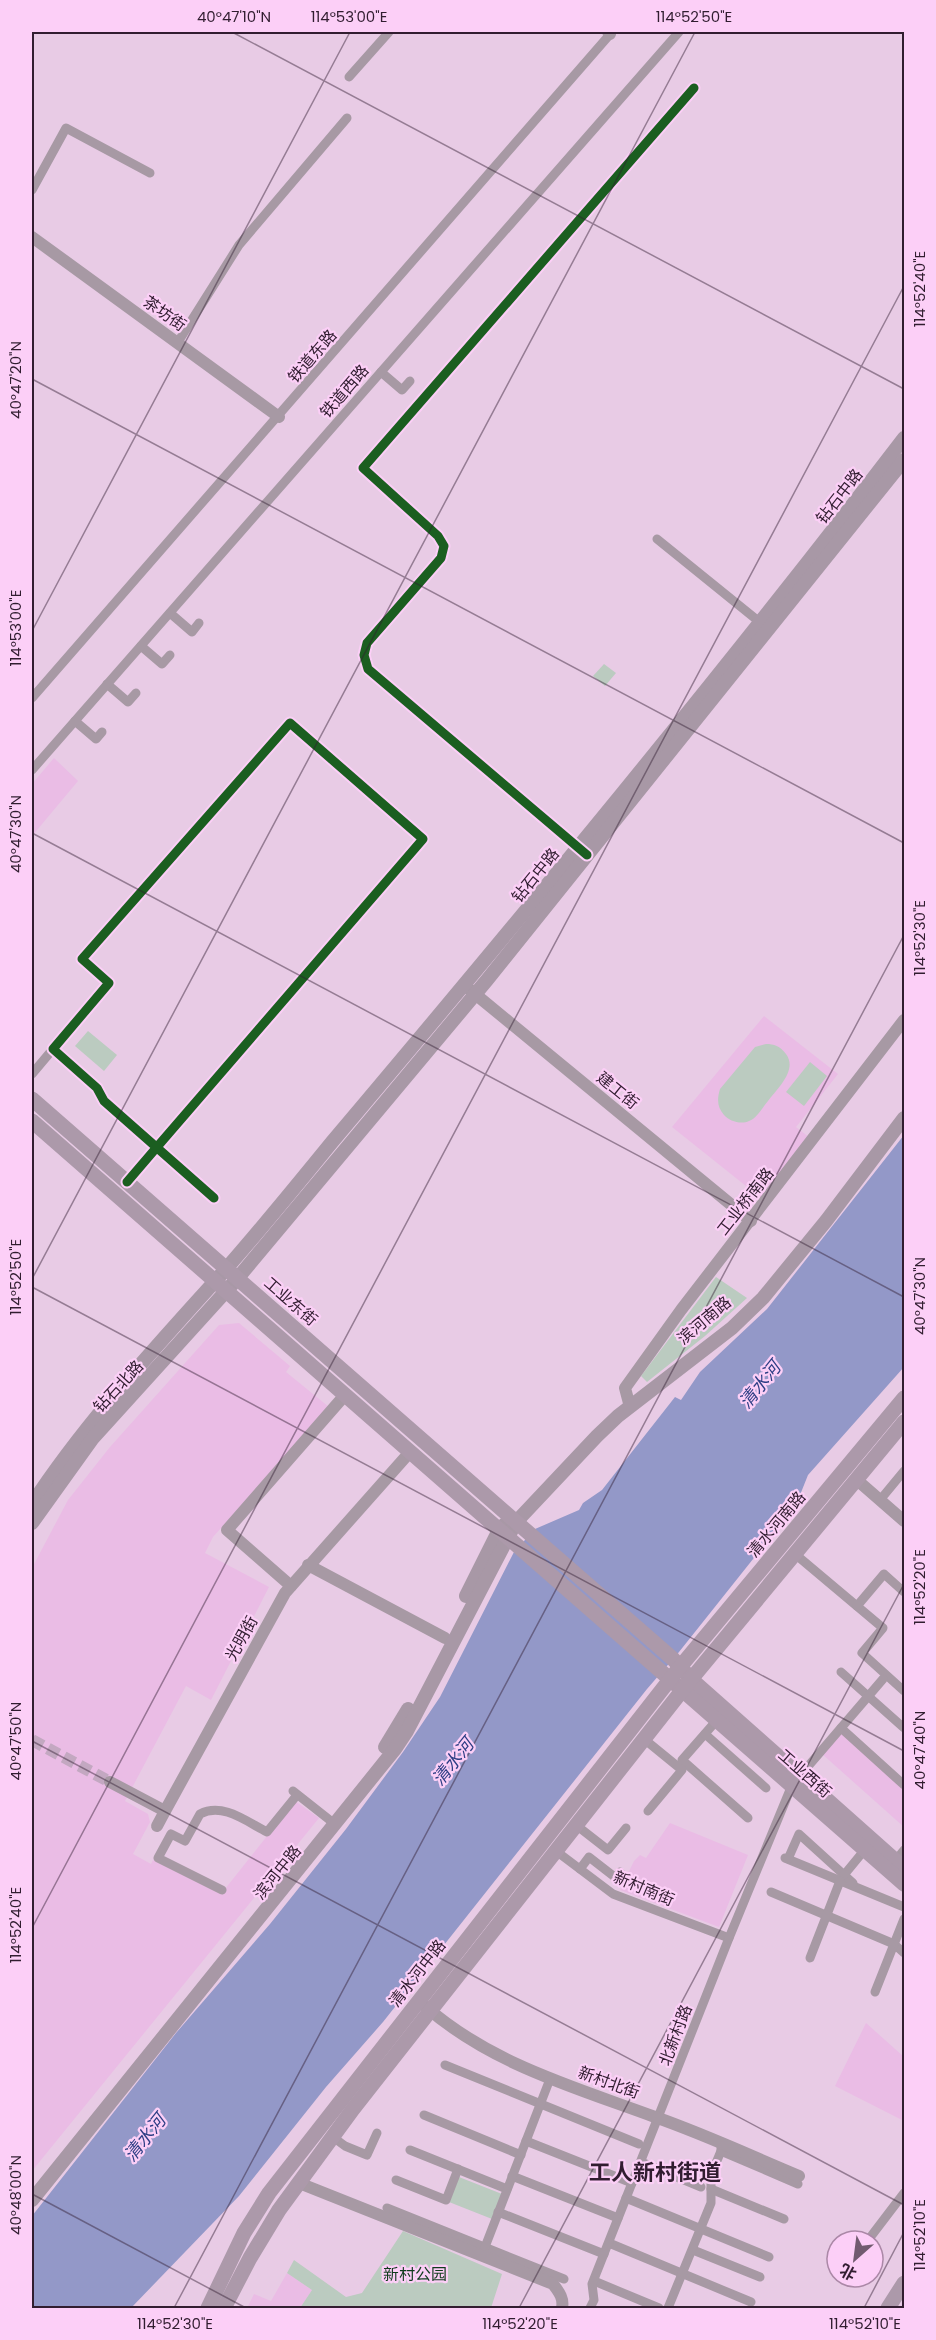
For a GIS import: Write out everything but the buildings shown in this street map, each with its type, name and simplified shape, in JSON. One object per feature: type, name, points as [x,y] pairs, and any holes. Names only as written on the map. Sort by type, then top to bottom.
[{"type":"main road","name":"钻石中路","points":[[764,626],[904,438]]},
{"type":"main road","name":"钻石中路","points":[[232,1274],[470,990],[764,626],[904,460]]},
{"type":"main road","name":"工业东街","points":[[32,1100],[518,1523],[680,1673]]},
{"type":"main road","name":"滨河南路","points":[[507,1537],[597,1436],[629,1405],[757,1296],[819,1221],[904,1109]]},
{"type":"main road","name":"滨河南路","points":[[629,1405],[732,1328],[763,1298],[826,1221],[904,1118]]},
{"type":"main road","points":[[32,1121],[507,1537],[680,1673]]},
{"type":"main road","name":"钻石北路","points":[[32,1504],[83,1434],[232,1274]]},
{"type":"main road","name":"钻石北路","points":[[32,1523],[93,1438],[220,1286]]},
{"type":"main road","name":"清水河南路","points":[[680,1673],[904,1398]]},
{"type":"main road","name":"清水河南路","points":[[680,1673],[708,1659],[904,1424]]},
{"type":"main road","name":"滨河中路","points":[[32,2200],[332,1822],[401,1723],[445,1638],[507,1537]]},
{"type":"main road","name":"滨河中路","points":[[32,2185],[407,1731],[507,1537]]},
{"type":"main road","points":[[670,1705],[678,1701],[707,1702],[704,1680],[708,1659]]},
{"type":"main road","name":"清水河中路","points":[[208,2308],[244,2233],[269,2193],[664,1688],[664,1677],[680,1673]]},
{"type":"main road","name":"清水河中路","points":[[224,2308],[250,2258],[298,2183],[670,1705],[680,1673]]},
{"type":"main road","name":"工业西街","points":[[680,1673],[707,1702],[869,1845],[904,1884]]},
{"type":"main road","name":"工业西街","points":[[707,1702],[717,1720],[796,1781]]},
{"type":"main road","name":"工业西街","points":[[869,1845],[902,1859]]},
{"type":"main road","points":[[888,2308],[904,2283]]},
{"type":"street","points":[[349,77],[389,32]]},
{"type":"street","name":"铁道东路","points":[[32,698],[279,417],[610,32]]},
{"type":"street","name":"铁道西路","points":[[32,770],[679,32]]},
{"type":"street","points":[[582,851],[368,669],[364,655],[367,643],[441,558],[444,546],[438,536],[363,468],[694,88]]},
{"type":"street","points":[[178,342],[239,244],[347,118]]},
{"type":"street","points":[[32,190],[66,128],[150,173]]},
{"type":"street","name":"茶坊街","points":[[32,237],[279,417]]},
{"type":"street","points":[[381,372],[402,390],[410,381]]},
{"type":"street","points":[[657,539],[764,626]]},
{"type":"street","points":[[170,613],[192,632],[199,623]]},
{"type":"street","points":[[141,646],[162,664],[170,655]]},
{"type":"street","points":[[107,684],[128,702],[136,693]]},
{"type":"street","points":[[75,721],[96,739],[102,732]]},
{"type":"street","points":[[32,1074],[109,983],[82,959],[290,723],[423,839],[127,1182]]},
{"type":"street","name":"建工街","points":[[470,990],[751,1221]]},
{"type":"street","name":"工业桥南路","points":[[629,1405],[625,1388],[681,1310],[904,1020]]},
{"type":"street","points":[[53,1049],[97,1088],[104,1101],[214,1198]]},
{"type":"street","points":[[291,1586],[227,1530],[345,1395]]},
{"type":"street","name":"光明街","points":[[157,1826],[258,1641],[291,1586],[410,1452]]},
{"type":"street","points":[[880,1500],[904,1471]]},
{"type":"street","points":[[857,1480],[904,1521]]},
{"type":"street","points":[[795,1554],[883,1628],[862,1653],[902,1685]]},
{"type":"street","points":[[308,1565],[445,1638]]},
{"type":"street","points":[[857,1606],[884,1574],[904,1592]]},
{"type":"street","points":[[841,1672],[904,1728]]},
{"type":"street","name":"北新村路","points":[[590,2308],[594,2300],[594,2281],[618,2218],[729,1938],[796,1781],[883,1679]]},
{"type":"street","points":[[717,1720],[682,1760],[748,1818]]},
{"type":"street","points":[[841,1728],[904,1785]]},
{"type":"street","points":[[705,1734],[766,1788]]},
{"type":"street","points":[[644,1739],[682,1770],[648,1811]]},
{"type":"street","points":[[110,1782],[165,1811]]},
{"type":"street","points":[[157,1826],[185,1841],[200,1814],[217,1810],[225,1811],[267,1832],[295,1793],[332,1822]]},
{"type":"street","points":[[576,1825],[608,1850],[626,1828]]},
{"type":"street","points":[[171,1834],[158,1858],[222,1890]]},
{"type":"street","points":[[842,1878],[799,1834],[787,1858],[842,1878],[859,1888],[904,1907]]},
{"type":"street","points":[[810,1959],[842,1878],[869,1845]]},
{"type":"street","name":"新村南街","points":[[556,1851],[614,1894],[729,1938]]},
{"type":"street","points":[[580,1869],[589,1857],[616,1878],[620,1872]]},
{"type":"street","points":[[771,1892],[894,1944],[904,1953]]},
{"type":"street","points":[[875,1992],[904,1919]]},
{"type":"street","name":"新村北街","points":[[418,2000],[453,2030],[511,2063],[658,2118],[721,2148],[798,2180]]},
{"type":"street","points":[[445,2065],[639,2144]]},
{"type":"street","points":[[485,2247],[550,2079]]},
{"type":"street","points":[[424,2115],[520,2155]]},
{"type":"street","points":[[333,2137],[345,2146],[367,2155],[377,2133]]},
{"type":"street","points":[[526,2141],[632,2183]]},
{"type":"street","points":[[668,2308],[711,2203],[706,2188],[721,2148]]},
{"type":"street","points":[[410,2150],[507,2189]]},
{"type":"street","points":[[641,2162],[784,2219]]},
{"type":"street","points":[[396,2180],[446,2200],[458,2169]]},
{"type":"street","points":[[512,2176],[618,2218]]},
{"type":"street","points":[[298,2183],[553,2284],[560,2293],[562,2308]]},
{"type":"street","points":[[877,2229],[904,2193]]},
{"type":"street","points":[[626,2198],[769,2257]]},
{"type":"street","points":[[387,2208],[564,2279]]},
{"type":"street","points":[[498,2212],[604,2254]]},
{"type":"street","points":[[609,2243],[751,2302]]},
{"type":"street","points":[[693,2250],[760,2277]]},
{"type":"street","points":[[594,2281],[659,2308]]},
{"type":"shaded area","points":[[54,758],[78,781],[32,836],[32,784]]},
{"type":"shaded area","points":[[764,1016],[838,1074],[796,1127],[810,1138],[761,1198],[672,1127]]},
{"type":"shaded area","points":[[239,1323],[290,1366],[286,1372],[329,1407],[213,1537],[205,1553],[269,1587],[211,1700],[186,1686],[125,1801],[148,1814],[150,1822],[133,1854],[151,1864],[153,1860],[221,1894],[295,1801],[319,1818],[32,2171],[32,1568],[68,1500],[110,1447],[219,1325]]},
{"type":"shaded area","points":[[840,1732],[904,1789],[904,1827],[821,1753]]},
{"type":"shaded area","points":[[670,1823],[748,1855],[719,1927],[620,1890],[634,1861],[640,1855],[646,1858]]},
{"type":"shaded area","points":[[866,2023],[904,2057],[904,2121],[835,2086]]},
{"type":"shaded area","points":[[287,2273],[312,2290],[300,2308],[247,2308],[254,2294],[271,2301]]},
{"type":"green space","points":[[604,664],[616,673],[605,686],[593,676]]},
{"type":"green space","points":[[88,1031],[117,1055],[104,1071],[75,1046]]},
{"type":"green space","points":[[766,1044],[777,1046],[786,1054],[790,1066],[788,1073],[754,1118],[742,1123],[732,1121],[720,1109],[718,1100],[720,1089],[755,1047]]},
{"type":"green space","points":[[810,1062],[827,1076],[804,1106],[786,1092]]},
{"type":"green space","points":[[716,1277],[747,1298],[705,1336],[647,1382],[641,1376]]},
{"type":"green space","points":[[459,2177],[502,2194],[492,2219],[449,2202]]},
{"type":"green space","name":"新村公园","points":[[403,2231],[502,2274],[491,2308],[300,2308],[312,2290],[287,2273],[294,2260],[346,2297],[362,2293]]},
{"type":"water","name":"清水河","points":[[904,1135],[904,1367],[808,1475],[796,1505],[383,2022],[326,2087],[239,2196],[131,2308],[32,2308],[32,2216],[176,2033],[270,1924],[346,1829],[403,1752],[440,1697],[514,1552],[535,1529],[579,1510],[583,1503],[602,1490],[675,1397],[681,1400],[700,1372],[767,1309]]},
{"type":"tunnel","points":[[32,1740],[110,1782]]},
{"type":"cycle path","points":[[587,855],[368,669],[364,655],[367,643],[441,558],[444,546],[438,536],[363,468],[694,88]]},
{"type":"cycle path","points":[[127,1182],[157,1147],[423,839],[290,723],[82,959],[109,983],[53,1049],[97,1088],[104,1101],[214,1198]]},
{"type":"district","name":"工人新村街道","points":[[655,2172]]}]
